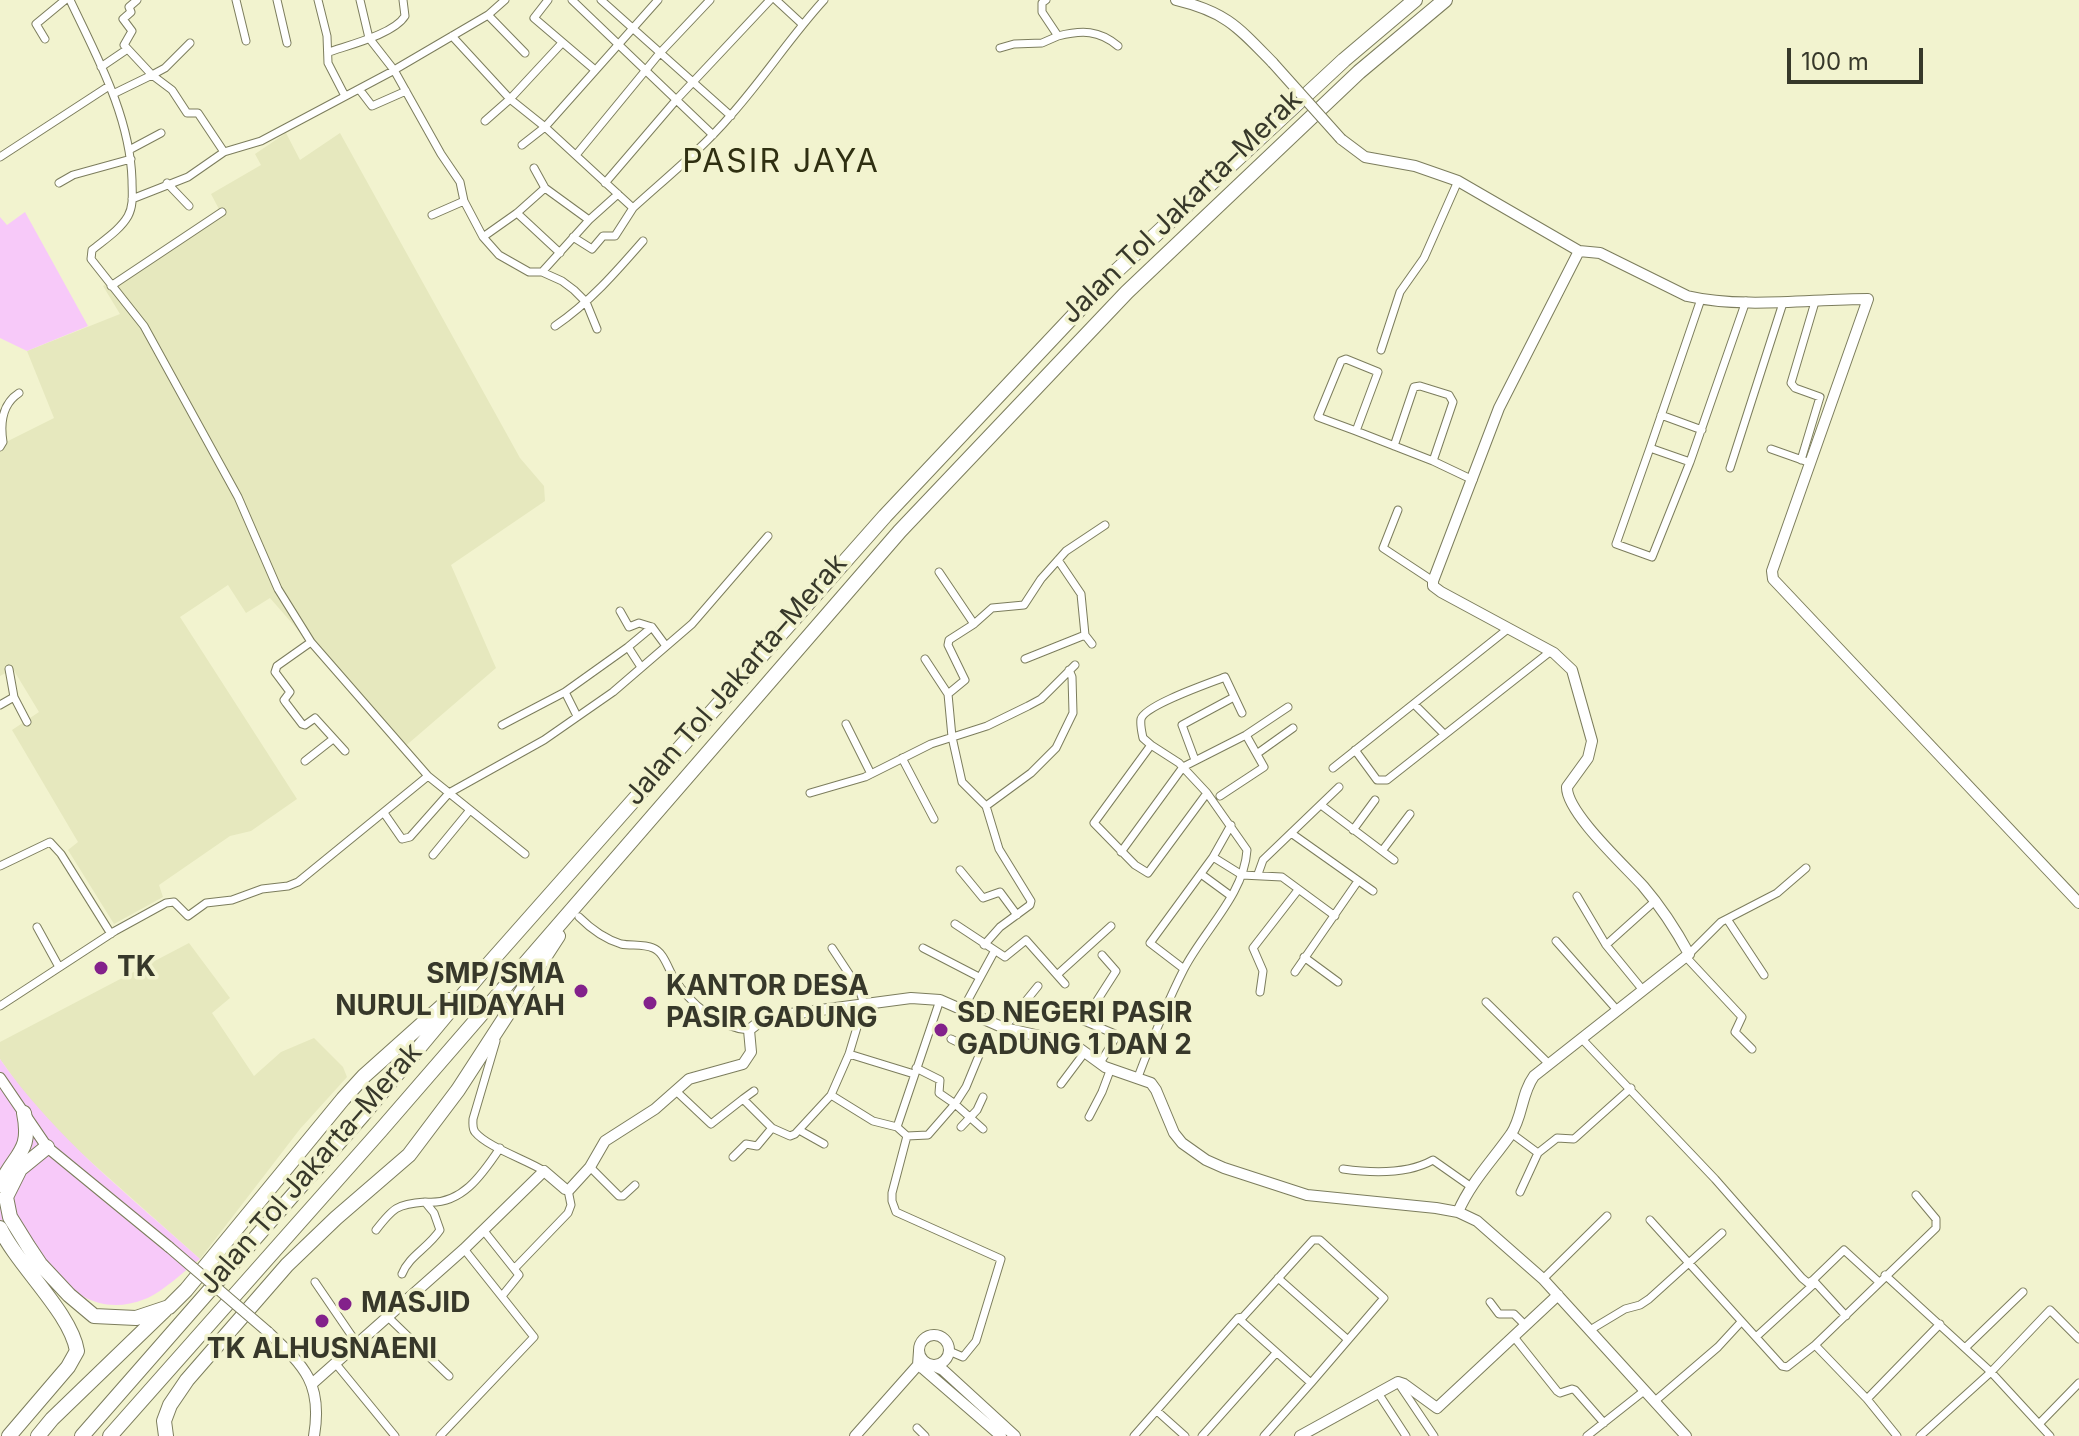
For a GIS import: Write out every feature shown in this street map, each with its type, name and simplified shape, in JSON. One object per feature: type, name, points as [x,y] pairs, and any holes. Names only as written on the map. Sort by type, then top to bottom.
[{"type":"highway","name":"Jalan Tol Jakarta–Merak","points":[[82,1436],[363,1115],[487,966],[885,516],[1111,276],[1344,60],[1415,0]]},
{"type":"highway","name":"Jalan Tol Jakarta–Merak","points":[[110,1436],[575,914],[900,531],[1127,292],[1359,72],[1445,0]]},
{"type":"highway","points":[[166,1436],[164,1421],[170,1405],[187,1380],[287,1265],[409,1155],[458,1090],[575,914]]},
{"type":"highway","points":[[38,1436],[186,1290],[364,1076],[487,966]]},
{"type":"highway","points":[[0,1185],[27,1143],[24,1113]]},
{"type":"highway","points":[[47,1147],[20,1169],[6,1197],[10,1217],[40,1264],[94,1316],[136,1318],[169,1307]]},
{"type":"highway","points":[[0,1228],[58,1314],[77,1351],[68,1367],[9,1436]]},
{"type":"street","points":[[45,39],[36,24],[68,0],[111,90],[131,149],[130,212],[123,224],[90,255],[144,326],[238,497],[278,589],[311,642],[428,776],[525,854]]},
{"type":"street","points":[[137,0],[126,4],[131,12],[123,19],[132,31],[124,43],[126,50],[172,90],[187,113],[198,113],[224,152]]},
{"type":"street","points":[[236,0],[246,41]]},
{"type":"street","points":[[277,0],[287,43]]},
{"type":"street","points":[[318,0],[329,52],[328,63],[345,96]]},
{"type":"street","points":[[360,0],[369,38],[394,70],[460,182],[464,201],[483,237],[499,255],[529,272],[542,272],[562,281],[586,302],[597,329]]},
{"type":"street","points":[[329,52],[401,23],[405,16],[403,0]]},
{"type":"street","points":[[132,199],[188,177],[224,152],[261,141],[359,89],[488,15],[505,0]]},
{"type":"street","points":[[548,0],[533,17],[595,70]]},
{"type":"street","points":[[572,0],[713,135]]},
{"type":"street","points":[[601,0],[731,116]]},
{"type":"street","points":[[522,145],[545,127],[658,0]]},
{"type":"street","points":[[576,155],[659,54],[710,0]]},
{"type":"street","points":[[605,183],[677,99],[770,0]]},
{"type":"street","points":[[776,0],[802,24]]},
{"type":"street","points":[[573,237],[592,249],[603,236],[615,236],[633,208],[731,116],[824,0]]},
{"type":"street","points":[[1046,0],[1042,3],[1042,12],[1058,36]]},
{"type":"street","points":[[1176,0],[1214,11],[1236,24],[1341,139],[1365,157],[1415,166],[1458,181],[1579,251],[1600,253],[1677,292],[1701,299],[1783,303],[1868,299],[1806,462],[1772,571],[1774,582],[2079,903]]},
{"type":"street","points":[[488,15],[525,53]]},
{"type":"street","points":[[1000,48],[1094,32],[1118,46]]},
{"type":"street","points":[[452,36],[510,99],[633,208]]},
{"type":"street","points":[[0,157],[111,90],[165,68],[190,43]]},
{"type":"street","points":[[485,121],[562,43]]},
{"type":"street","points":[[101,67],[126,50]]},
{"type":"street","points":[[359,89],[372,106],[406,91]]},
{"type":"street","points":[[131,149],[161,133]]},
{"type":"street","points":[[59,183],[73,175],[131,159]]},
{"type":"street","points":[[534,168],[545,188],[589,220]]},
{"type":"street","points":[[1381,350],[1400,292],[1424,258],[1458,181]]},
{"type":"street","points":[[167,183],[189,206]]},
{"type":"street","points":[[483,237],[545,188]]},
{"type":"street","points":[[542,272],[589,220],[618,194]]},
{"type":"street","points":[[432,215],[464,201]]},
{"type":"street","points":[[111,286],[222,212]]},
{"type":"street","points":[[517,213],[560,253]]},
{"type":"street","points":[[555,326],[586,302],[643,241]]},
{"type":"street","points":[[1579,251],[1499,408],[1433,586],[1551,651],[1572,670],[1591,732],[1590,753],[1567,787],[1568,798],[1596,835],[1655,901],[1688,955],[1742,1017],[1735,1032],[1752,1049]]},
{"type":"street","points":[[1701,299],[1616,541],[1619,547],[1649,557],[1655,555],[1746,301]]},
{"type":"street","points":[[1806,462],[1820,397],[1795,388],[1791,383],[1815,302]]},
{"type":"street","points":[[1730,468],[1783,303]]},
{"type":"street","points":[[1356,431],[1378,372],[1344,359],[1318,417],[1433,461],[1473,480]]},
{"type":"street","points":[[1394,446],[1414,387],[1449,395],[1453,402],[1433,461]]},
{"type":"street","points":[[0,447],[3,444],[1,424],[5,405],[19,393]]},
{"type":"street","points":[[1661,415],[1702,430]]},
{"type":"street","points":[[1650,448],[1690,462]]},
{"type":"street","points":[[1771,449],[1806,462]]},
{"type":"street","points":[[1398,510],[1383,548],[1433,581]]},
{"type":"street","points":[[948,694],[965,680],[948,642],[992,608],[1024,605],[1066,551],[1105,525]]},
{"type":"street","points":[[384,813],[398,836],[405,839],[410,837],[449,793],[544,740],[613,692],[692,624],[768,536]]},
{"type":"street","points":[[1058,560],[1081,594],[1085,635],[1092,644]]},
{"type":"street","points":[[939,572],[974,624]]},
{"type":"street","points":[[620,611],[629,627],[639,623],[652,627],[666,646]]},
{"type":"street","points":[[502,725],[565,692],[652,627]]},
{"type":"street","points":[[1333,768],[1509,628]]},
{"type":"street","points":[[1025,659],[1085,635]]},
{"type":"street","points":[[311,642],[277,666],[275,672],[290,692],[284,700],[302,724],[315,718],[345,751]]},
{"type":"street","points":[[628,647],[641,667]]},
{"type":"street","points":[[1355,750],[1377,780],[1383,781],[1551,651]]},
{"type":"street","points":[[925,659],[948,694],[952,737],[962,782],[986,806],[999,849],[1031,901],[984,945]]},
{"type":"street","points":[[810,793],[871,774],[952,737],[987,726],[1034,703],[1072,667],[1073,713],[1056,748],[1031,773],[986,806]]},
{"type":"street","points":[[9,669],[14,697],[27,722]]},
{"type":"street","points":[[1138,1077],[1164,1008],[1196,946],[1244,875],[1247,850],[1184,766],[1143,738],[1141,718],[1161,703],[1225,676],[1242,713]]},
{"type":"street","points":[[565,692],[577,716]]},
{"type":"street","points":[[0,705],[14,697]]},
{"type":"street","points":[[1194,760],[1182,725],[1234,697]]},
{"type":"street","points":[[1414,704],[1444,734]]},
{"type":"street","points":[[1121,852],[1184,766],[1246,735],[1288,707]]},
{"type":"street","points":[[846,724],[871,774]]},
{"type":"street","points":[[1258,753],[1293,728]]},
{"type":"street","points":[[1220,796],[1264,767],[1246,735]]},
{"type":"street","points":[[305,761],[333,739]]},
{"type":"street","points":[[1151,745],[1094,823],[1144,873],[1148,873],[1207,793]]},
{"type":"street","points":[[902,758],[934,819]]},
{"type":"street","points":[[0,1006],[111,934],[170,901],[188,916],[206,903],[292,885],[428,776]]},
{"type":"street","points":[[1257,874],[1263,860],[1339,787]]},
{"type":"street","points":[[1353,830],[1375,800]]},
{"type":"street","points":[[1321,805],[1394,860]]},
{"type":"street","points":[[433,855],[470,810]]},
{"type":"street","points":[[1382,851],[1410,814]]},
{"type":"street","points":[[1184,969],[1150,943],[1213,857],[1231,825]]},
{"type":"street","points":[[1291,833],[1373,891]]},
{"type":"street","points":[[0,866],[50,842],[61,854],[111,934]]},
{"type":"street","points":[[1213,857],[1244,875],[1278,876],[1335,916]]},
{"type":"street","points":[[1458,1212],[1470,1186],[1511,1133],[1529,1083],[1548,1063],[1688,955],[1727,919],[1777,893],[1806,868]]},
{"type":"street","points":[[960,870],[983,898],[1000,892],[1017,915]]},
{"type":"street","points":[[1201,874],[1231,896]]},
{"type":"street","points":[[1295,972],[1358,881]]},
{"type":"street","points":[[1260,992],[1263,971],[1253,948],[1298,890]]},
{"type":"street","points":[[1577,896],[1606,945],[1642,989]]},
{"type":"street","points":[[1606,945],[1655,901]]},
{"type":"street","points":[[575,914],[599,934],[621,944],[653,948],[692,1001],[731,1027],[749,1030],[758,1023],[783,1015],[864,1004],[911,998],[940,1000],[1004,1028],[1066,1041],[1100,1063],[1154,1086],[1174,1133],[1182,1143],[1224,1168],[1307,1195],[1365,1199],[1458,1212],[1477,1221],[1543,1279],[1686,1436]]},
{"type":"street","points":[[1727,919],[1764,975]]},
{"type":"street","points":[[955,924],[994,952],[1007,957],[1026,940],[1065,984]]},
{"type":"street","points":[[1058,974],[1111,926]]},
{"type":"street","points":[[37,927],[59,967]]},
{"type":"street","points":[[1556,941],[1617,1010]]},
{"type":"street","points":[[743,1099],[772,1128],[790,1136],[831,1095],[849,1054],[864,1004],[859,989],[832,948]]},
{"type":"street","points":[[923,948],[979,977]]},
{"type":"street","points":[[963,1009],[994,952]]},
{"type":"street","points":[[1100,1063],[1115,1034],[1084,1021],[1116,971],[1102,955]]},
{"type":"street","points":[[1304,957],[1338,982]]},
{"type":"street","points":[[1004,1028],[1038,986]]},
{"type":"street","points":[[897,1127],[940,1000]]},
{"type":"street","points":[[1486,1002],[1548,1063]]},
{"type":"street","points":[[503,1020],[473,1119],[475,1132],[543,1170],[568,1190],[571,1205],[568,1213],[515,1268]]},
{"type":"street","points":[[568,1190],[590,1167],[605,1141],[655,1109],[689,1079],[743,1064],[751,1052],[749,1030]]},
{"type":"street","points":[[1581,1038],[1631,1088],[1802,1278],[1808,1283],[1814,1282]]},
{"type":"street","points":[[831,1095],[873,1121],[897,1127],[907,1136],[928,1135],[955,1104],[980,1056],[978,1050],[951,1039]]},
{"type":"street","points":[[1061,1084],[1085,1052]]},
{"type":"street","points":[[849,1054],[940,1080],[939,1093],[983,1129]]},
{"type":"street","points":[[1089,1117],[1111,1068]]},
{"type":"street","points":[[0,1078],[47,1147],[169,1247],[300,1362],[313,1383],[317,1410],[314,1436]]},
{"type":"street","points":[[1520,1192],[1538,1153],[1557,1138],[1574,1139],[1631,1088]]},
{"type":"street","points":[[676,1091],[711,1124],[754,1091]]},
{"type":"street","points":[[961,1127],[979,1107],[983,1097]]},
{"type":"street","points":[[733,1157],[746,1144],[757,1146],[772,1128]]},
{"type":"street","points":[[799,1130],[824,1144]]},
{"type":"street","points":[[1511,1133],[1538,1153]]},
{"type":"street","points":[[907,1136],[892,1193],[896,1212],[1001,1258],[976,1341],[963,1357],[949,1351]]},
{"type":"street","points":[[376,1230],[395,1207],[425,1202],[443,1203],[456,1197],[477,1179],[500,1148]]},
{"type":"street","points":[[1343,1169],[1389,1171],[1420,1167],[1435,1160],[1470,1186]]},
{"type":"street","points":[[590,1167],[619,1196],[635,1185]]},
{"type":"street","points":[[313,1383],[484,1231],[543,1170]]},
{"type":"street","points":[[1650,1220],[1784,1367],[1815,1345],[1938,1225],[1916,1195]]},
{"type":"street","points":[[402,1274],[406,1262],[423,1251],[440,1230],[434,1213],[425,1202]]},
{"type":"street","points":[[1543,1279],[1607,1216]]},
{"type":"street","points":[[484,1231],[515,1268],[519,1279],[502,1296]]},
{"type":"street","points":[[1590,1330],[1625,1309],[1640,1305],[1722,1233]]},
{"type":"street","points":[[1134,1436],[1238,1318],[1243,1317],[1317,1239],[1382,1295],[1383,1301],[1264,1436]]},
{"type":"street","points":[[440,1436],[533,1342],[533,1334],[464,1249]]},
{"type":"street","points":[[1756,1337],[1844,1250],[1879,1282]]},
{"type":"street","points":[[1885,1275],[1991,1372],[2050,1436]]},
{"type":"street","points":[[1278,1278],[1347,1339]]},
{"type":"street","points":[[315,1282],[358,1345]]},
{"type":"street","points":[[1814,1282],[1846,1316]]},
{"type":"street","points":[[1965,1348],[2023,1292]]},
{"type":"street","points":[[1300,1436],[1398,1382],[1437,1408],[1558,1295]]},
{"type":"street","points":[[1490,1302],[1499,1314],[1514,1314],[1526,1326]]},
{"type":"street","points":[[1920,1436],[1991,1372],[2050,1310],[2079,1339]]},
{"type":"street","points":[[389,1318],[449,1376]]},
{"type":"street","points":[[1238,1318],[1311,1383]]},
{"type":"street","points":[[1655,1401],[1718,1347],[1741,1322]]},
{"type":"street","points":[[1867,1399],[1940,1324]]},
{"type":"street","points":[[855,1436],[924,1366],[945,1360],[949,1351],[946,1342],[934,1335],[922,1342],[919,1351],[924,1366],[1004,1433]]},
{"type":"street","points":[[1514,1337],[1557,1391],[1563,1393],[1572,1389],[1577,1392],[1604,1423]]},
{"type":"street","points":[[1815,1345],[1867,1399],[1897,1436]]},
{"type":"street","points":[[1202,1436],[1276,1353]]},
{"type":"street","points":[[336,1364],[395,1436]]},
{"type":"street","points":[[1398,1382],[1434,1436]]},
{"type":"street","points":[[2039,1424],[2079,1383]]},
{"type":"street","points":[[1587,1436],[1644,1391]]},
{"type":"street","points":[[1378,1393],[1406,1436]]},
{"type":"street","points":[[1424,1418],[1425,1411],[1433,1406]]},
{"type":"street","points":[[1157,1411],[1185,1436]]},
{"type":"street","points":[[917,1428],[925,1436]]},
{"type":"shaded area","points":[[286,133],[300,160],[340,133],[520,458],[544,486],[545,501],[451,565],[496,668],[402,749],[270,598],[246,613],[228,585],[180,617],[297,799],[251,831],[230,836],[159,885],[163,897],[114,924],[68,850],[78,842],[12,730],[39,712],[13,669],[0,676],[0,445],[54,418],[27,351],[120,314],[103,286],[220,211],[211,194],[261,165],[255,154]]},
{"type":"shaded area","points":[[25,212],[88,326],[27,351],[0,338],[0,217],[7,225]]},
{"type":"shaded area","points":[[189,943],[230,998],[212,1013],[254,1076],[281,1052],[314,1038],[343,1067],[347,1077],[300,1129],[200,1259],[63,1137],[24,1093],[0,1059],[0,1042]]},
{"type":"shaded area","points":[[0,1059],[69,1140],[200,1259],[152,1296],[122,1305],[101,1303],[83,1296],[66,1284],[50,1270],[9,1219],[0,1221]]},
{"type":"place","name":"TK","points":[[101,968]]},
{"type":"place","name":"SMP/SMA NURUL HIDAYAH","points":[[581,991]]},
{"type":"place","name":"KANTOR DESA PASIR GADUNG","points":[[650,1003]]},
{"type":"place","name":"SD NEGERI PASIR GADUNG 1 DAN 2","points":[[941,1030]]},
{"type":"place","name":"MASJID","points":[[345,1304]]},
{"type":"place","name":"TK ALHUSNAENI","points":[[322,1321]]},
{"type":"district","name":"PASIR JAYA","points":[[781,162]]}]
